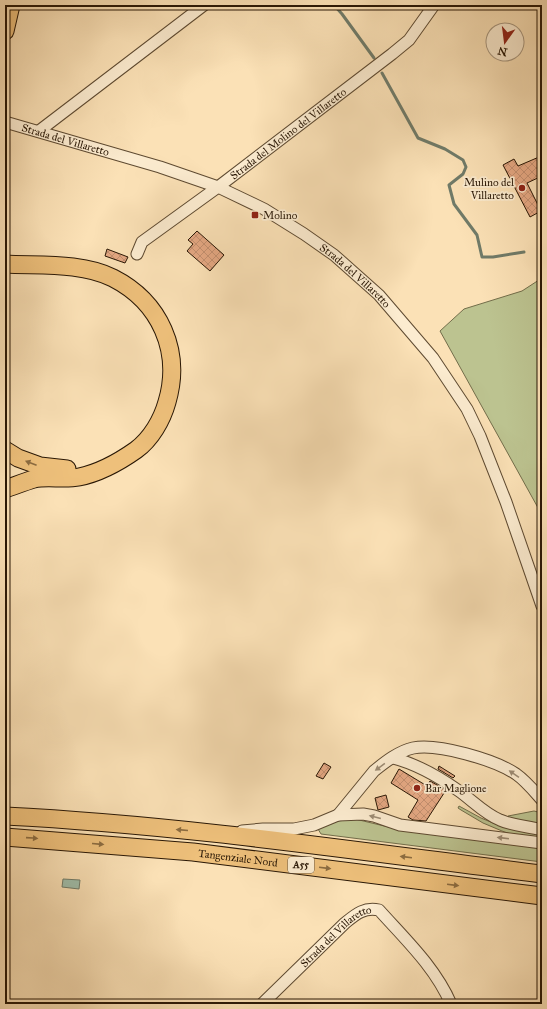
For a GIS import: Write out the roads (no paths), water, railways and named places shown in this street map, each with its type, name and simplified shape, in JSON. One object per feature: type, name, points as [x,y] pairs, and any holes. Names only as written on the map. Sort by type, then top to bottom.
[{"type":"highway","points":[[5,31],[11,5]]},
{"type":"highway","points":[[5,264],[78,268],[102,273],[128,287],[149,306],[166,335],[172,370],[170,392],[163,414],[151,434],[137,449],[114,464],[79,477],[34,479],[5,489]]},
{"type":"highway","points":[[5,450],[18,458],[40,466],[70,469],[86,468],[124,457]]},
{"type":"highway","name":"Tangenziale Nord","points":[[5,816],[92,822],[221,834],[542,874]]},
{"type":"highway","name":"Tangenziale Nord","points":[[5,837],[192,852],[542,896]]},
{"type":"street","points":[[39,131],[204,5]]},
{"type":"street","name":"Strada del Molino del Villaretto","points":[[137,254],[142,242],[218,187],[410,40],[434,5]]},
{"type":"street","name":"Strada del Villaretto","points":[[5,122],[160,167],[218,187],[264,209],[304,234],[334,255],[379,295],[433,358],[468,409],[506,502],[542,606]]},
{"type":"street","points":[[338,815],[374,771],[406,750],[427,747],[437,747],[491,762],[516,774],[542,800]]},
{"type":"street","points":[[393,758],[417,766],[429,772],[500,820],[542,830]]},
{"type":"street","points":[[221,834],[263,829],[294,829],[306,827],[338,815],[363,814],[400,824],[424,828],[542,843]]},
{"type":"street","name":"Strada del Villaretto","points":[[262,1004],[357,912],[370,908],[378,910],[430,967],[444,988],[451,1004]]},
{"type":"waterway","points":[[334,5],[374,58]]},
{"type":"waterway","points":[[382,73],[418,138],[445,149],[463,160],[466,167],[463,174],[449,185],[454,204],[477,235],[482,257],[493,257],[524,252]]},
{"type":"place","name":"Mulino del Villaretto","points":[[522,188]]},
{"type":"place","name":"Molino","points":[[255,215]]},
{"type":"place","name":"Bar Maglione","points":[[417,788]]}]
